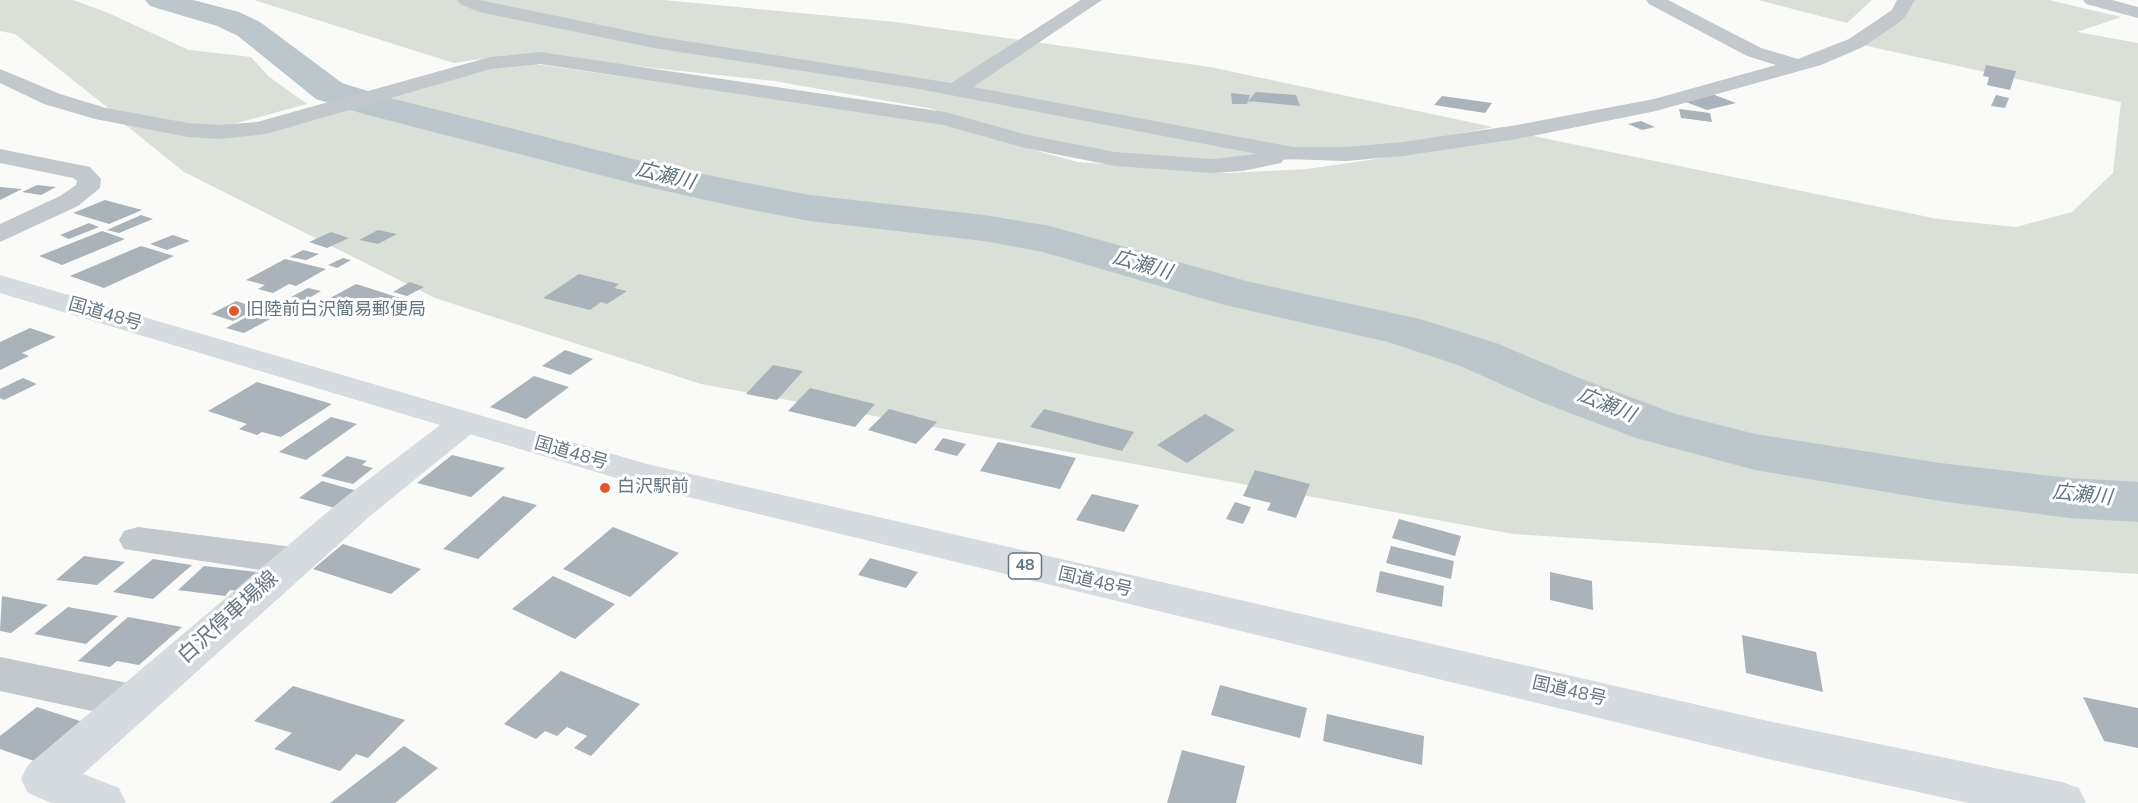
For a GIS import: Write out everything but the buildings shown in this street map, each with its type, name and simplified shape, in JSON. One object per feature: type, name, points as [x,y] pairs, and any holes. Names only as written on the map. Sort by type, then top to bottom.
[{"type":"main road","name":"国道48号","points":[[0,284],[643,475],[1768,740],[2062,803]]},
{"type":"main road","name":"白沢停車場線","points":[[102,803],[45,779],[293,561],[357,507],[464,423]]},
{"type":"street","points":[[466,0],[479,7],[654,42],[954,90],[1293,154],[1346,154],[1403,149],[1517,132],[1656,105],[1798,66],[1856,43],[1899,13],[1906,0]]},
{"type":"street","points":[[954,90],[1093,0]]},
{"type":"street","points":[[1655,0],[1754,52],[1798,66]]},
{"type":"street","points":[[2092,0],[2138,13]]},
{"type":"street","points":[[0,75],[52,99],[103,114],[189,130],[220,132],[258,129],[490,63],[530,58],[567,60],[723,87],[945,119],[1035,143],[1143,162],[1201,166],[1236,165],[1293,154]]},
{"type":"street","points":[[0,156],[81,172],[89,179],[88,188],[69,201],[0,234]]},
{"type":"street","points":[[138,540],[293,561]]},
{"type":"street","points":[[0,674],[133,702]]},
{"type":"shaded area","points":[[0,0],[73,0],[106,12],[189,50],[251,57],[268,76],[307,104],[215,129],[113,112],[15,34],[0,31]]},
{"type":"shaded area","points":[[254,0],[663,0],[895,22],[1210,67],[1493,127],[1419,142],[1286,160],[1186,163],[1054,145],[928,108],[774,81],[552,57],[507,55],[454,63]]},
{"type":"shaded area","points":[[1758,0],[1872,0],[1847,23]]},
{"type":"shaded area","points":[[1913,0],[2049,0],[2121,17],[2077,32],[2138,43],[2138,574],[1513,534],[701,384],[435,298],[184,172],[122,122],[205,137],[449,69],[528,63],[930,121],[1077,162],[1227,173],[1307,169],[1533,136],[1938,219],[2016,227],[2072,212],[2113,173],[2121,102],[1849,42]]},
{"type":"waterway","name":"広瀬川","points":[[160,0],[228,19],[249,29],[329,91],[377,106],[653,176],[742,195],[810,208],[984,228],[1050,240],[1242,295],[1402,330],[1477,354],[1560,390],[1656,426],[1755,452],[1940,482],[2069,498],[2138,502]]},
{"type":"place","name":"旧陸前白沢簡易郵便局","points":[[234,311]]},
{"type":"place","name":"白沢駅前","points":[[605,488]]}]
